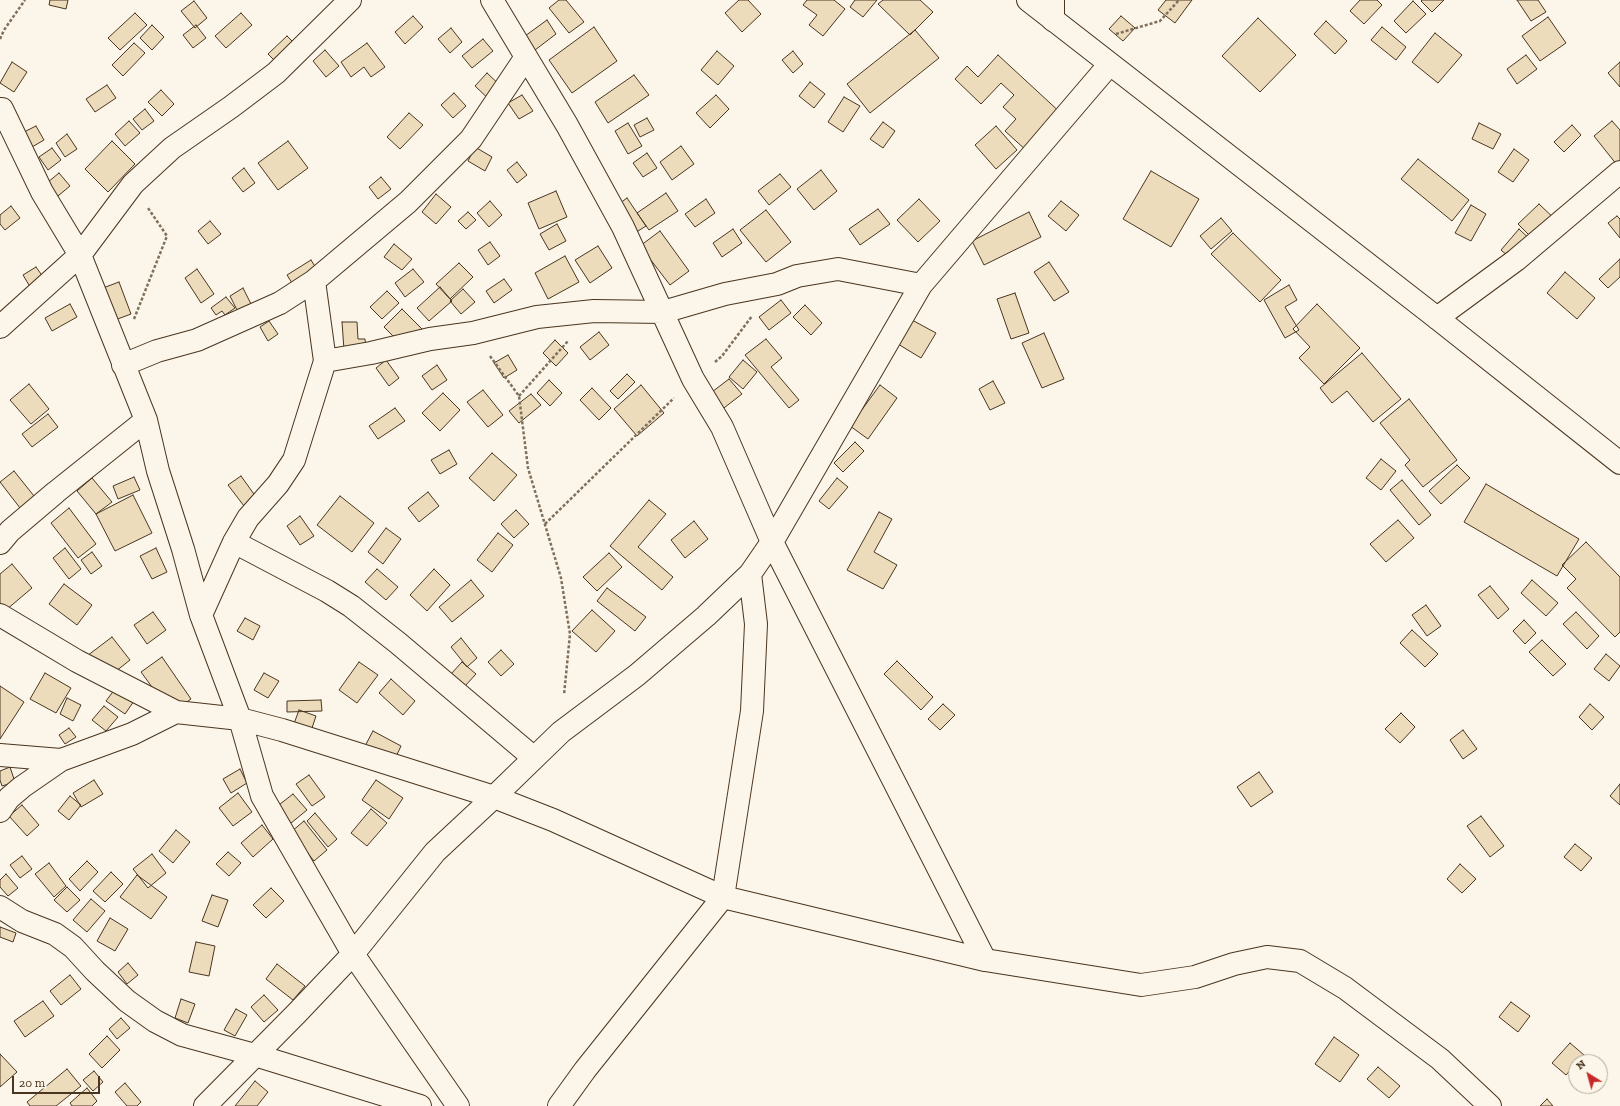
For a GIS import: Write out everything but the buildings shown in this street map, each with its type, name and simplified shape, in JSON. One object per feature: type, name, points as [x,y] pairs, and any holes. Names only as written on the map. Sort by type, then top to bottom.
[{"type":"street","points":[[0,327],[80,255],[133,184],[172,148],[231,107],[276,73],[350,0]]},
{"type":"street","points":[[492,0],[567,125],[623,227],[694,379],[722,427],[772,542],[986,960]]},
{"type":"street","points":[[1028,0],[1053,10],[1083,43],[1109,65],[1437,318],[1620,462]]},
{"type":"street","points":[[121,359],[197,340],[280,303],[314,281],[408,202],[471,139],[526,57]]},
{"type":"street","points":[[204,1106],[353,954],[435,852],[561,732],[637,674],[706,616],[750,574],[772,542],[921,286],[1109,65]]},
{"type":"street","points":[[0,109],[2,109],[42,192],[80,255],[146,420],[158,471],[183,549],[201,616],[240,719],[262,796],[353,954],[458,1106]]},
{"type":"street","points":[[1437,318],[1516,260],[1620,172]]},
{"type":"street","points":[[325,361],[473,333],[537,317],[594,311],[663,312],[725,294],[777,284],[797,276],[838,269],[921,286]]},
{"type":"street","points":[[201,616],[234,542],[248,518],[278,484],[294,460],[325,361],[314,281]]},
{"type":"street","points":[[0,543],[10,531],[56,492],[146,420]]},
{"type":"street","points":[[234,542],[351,606],[398,643],[534,758]]},
{"type":"street","points":[[559,1106],[585,1070],[723,896],[752,711],[756,624],[750,574]]},
{"type":"street","points":[[0,615],[77,661],[176,712],[240,719],[282,730],[494,797],[554,820],[723,896],[986,960],[1140,985],[1195,977],[1234,964],[1268,957],[1300,961],[1345,988],[1440,1059],[1490,1106]]},
{"type":"street","points":[[0,811],[9,798],[22,787],[62,760],[132,734],[176,712]]},
{"type":"street","points":[[0,755],[62,760]]},
{"type":"street","points":[[0,907],[22,921],[55,934],[73,947],[95,971],[127,1001],[155,1021],[182,1035],[255,1055],[420,1106]]},
{"type":"path","points":[[0,39],[4,30],[25,0]]},
{"type":"path","points":[[1083,43],[1160,21],[1179,0]]},
{"type":"path","points":[[121,359],[167,236],[133,184]]},
{"type":"path","points":[[545,524],[694,379],[722,356],[777,284]]},
{"type":"path","points":[[519,396],[594,311]]},
{"type":"path","points":[[473,333],[519,396],[528,468],[561,578],[570,634],[561,732]]}]
